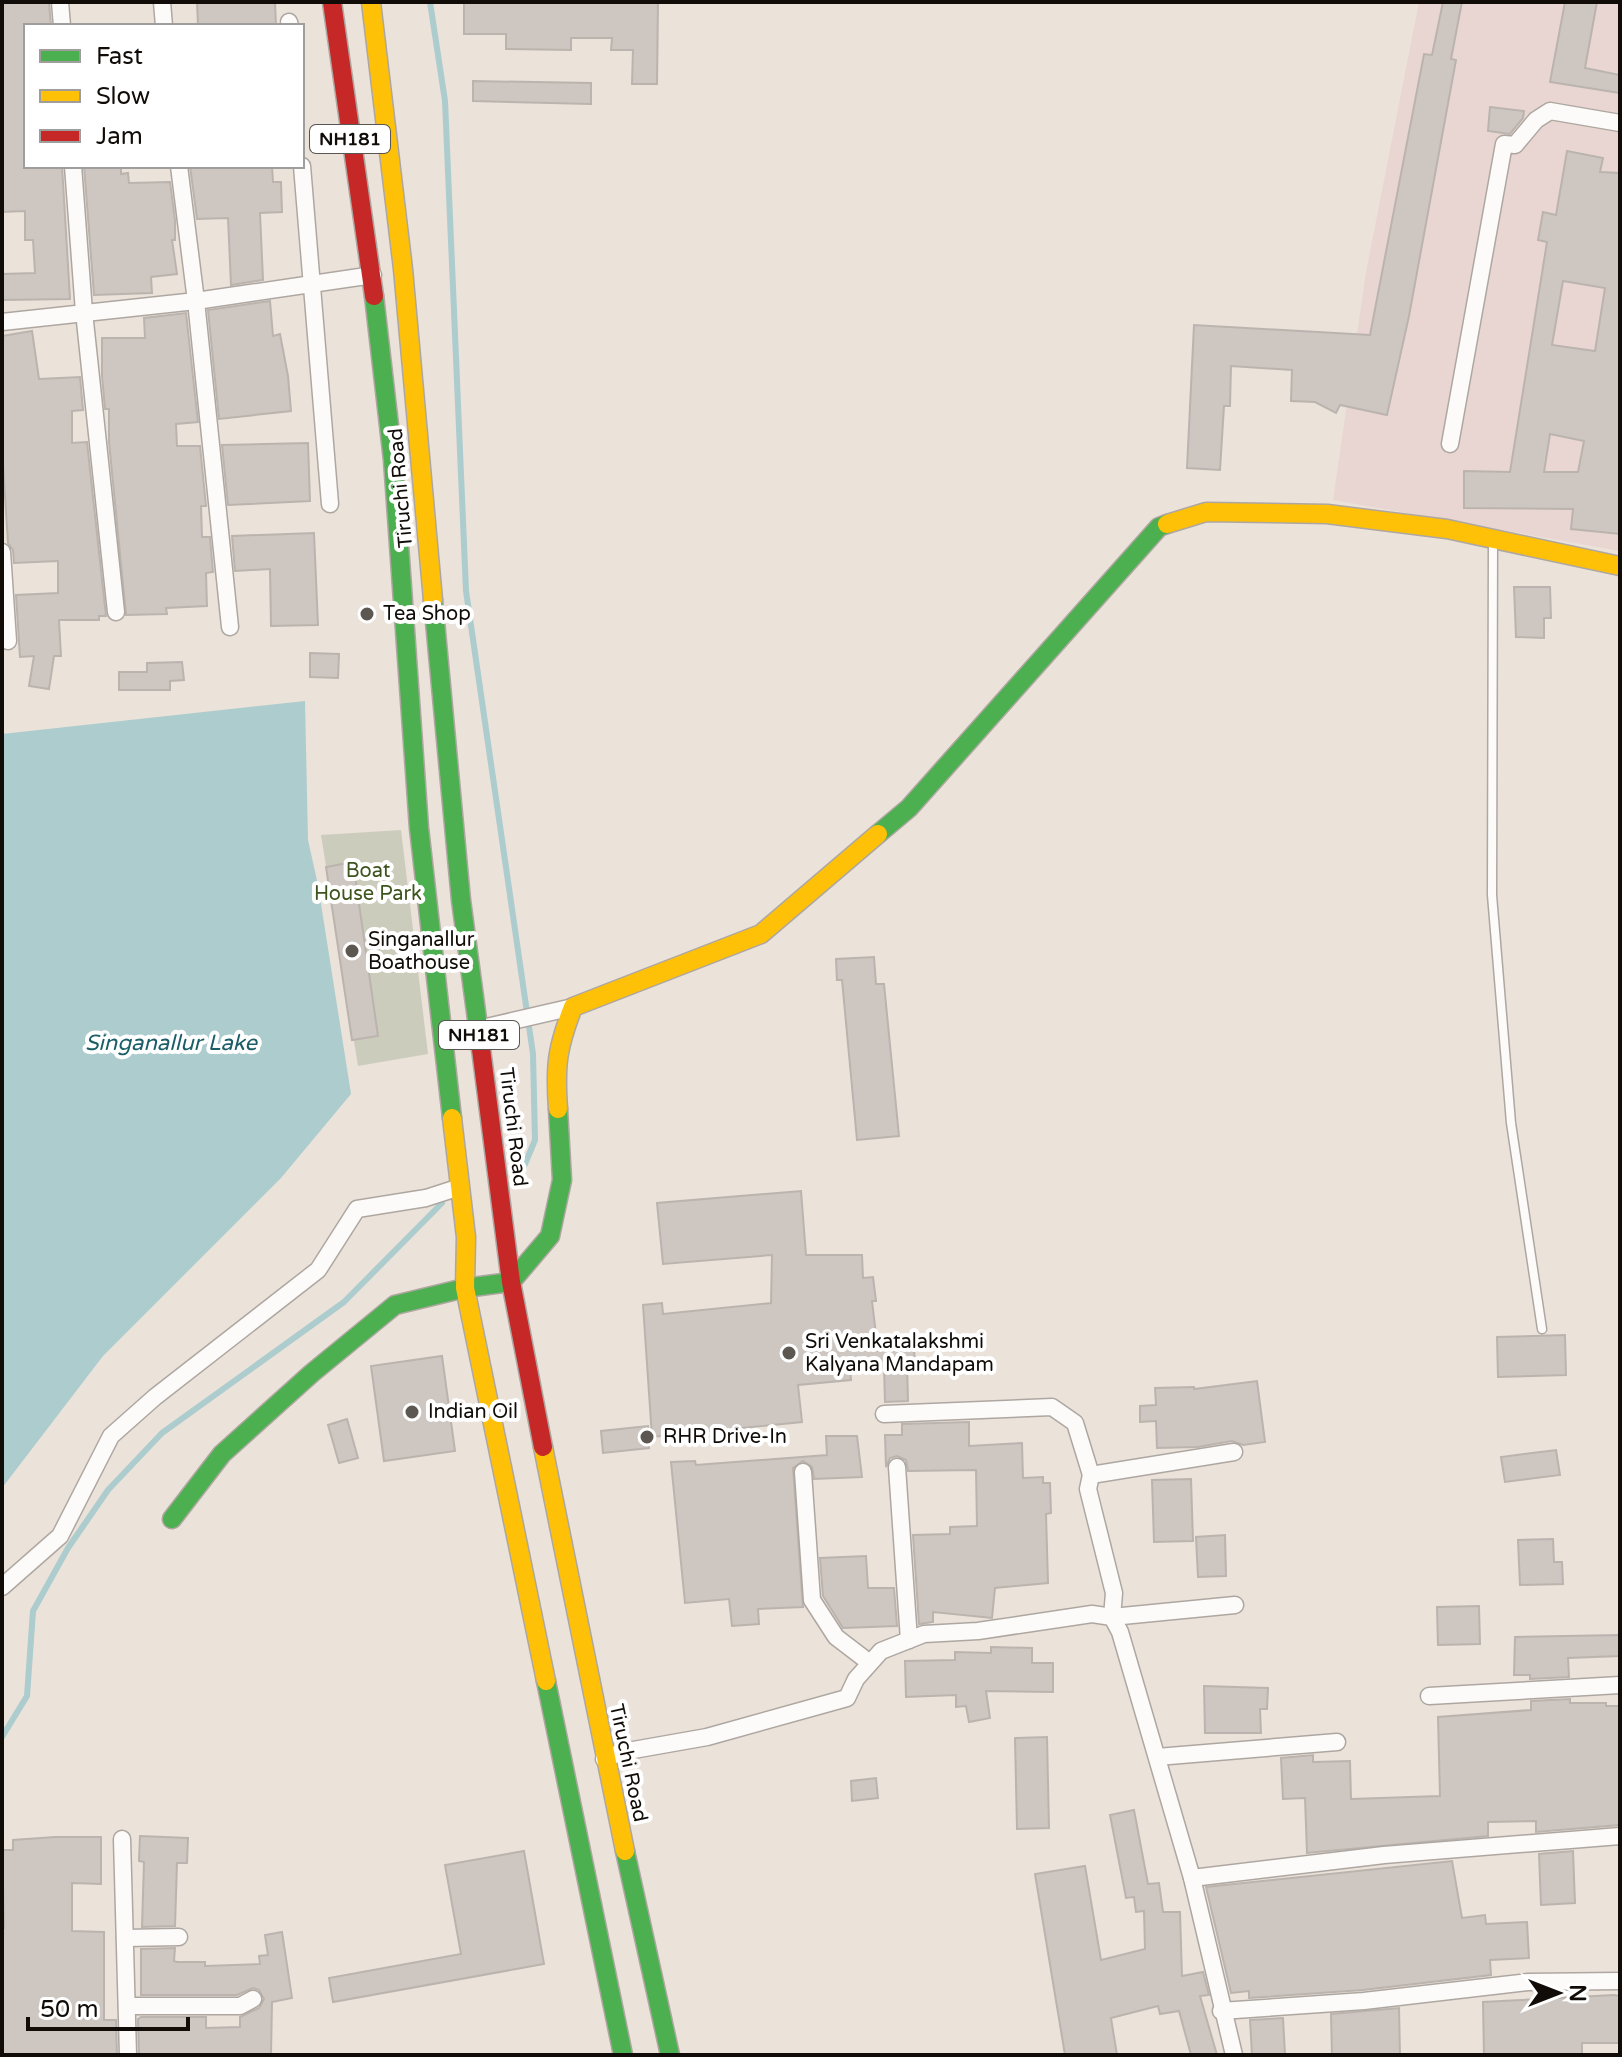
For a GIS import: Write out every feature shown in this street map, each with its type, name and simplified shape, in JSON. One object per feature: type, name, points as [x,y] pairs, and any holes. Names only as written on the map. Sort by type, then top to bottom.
[{"type":"main road","name":"NH181","points":[[332,2],[373,275],[402,572],[411,732],[425,889],[466,1237],[465,1288],[623,2055]]},
{"type":"main road","name":"Tiruchi Road","points":[[371,2],[403,269],[461,900],[511,1282],[604,1759],[670,2055]]},
{"type":"main road","points":[[172,1519],[222,1454],[312,1373],[395,1305],[465,1288],[511,1282],[550,1236],[562,1180],[555,1068],[573,1007],[761,934],[909,808],[1159,527],[1206,512],[1327,514],[1447,529],[1620,566]]},
{"type":"street","points":[[60,2],[62,24]]},
{"type":"street","points":[[162,2],[164,24]]},
{"type":"street","points":[[1450,444],[1504,144],[1515,145],[1536,120],[1550,111],[1620,123]]},
{"type":"street","points":[[73,168],[84,312],[116,612]]},
{"type":"street","points":[[179,168],[230,627]]},
{"type":"street","points":[[302,168],[330,504]]},
{"type":"street","points":[[2,322],[196,301],[373,275]]},
{"type":"street","points":[[2,552],[8,641]]},
{"type":"street","points":[[478,1029],[573,1007]]},
{"type":"street","points":[[2,1587],[60,1536],[111,1436],[155,1397],[318,1270],[357,1209],[426,1198],[460,1187]]},
{"type":"street","points":[[884,1414],[1052,1407],[1075,1423],[1091,1475],[1088,1489],[1114,1593],[1112,1617],[1120,1632],[1192,1878],[1221,2011],[1234,2055]]},
{"type":"street","points":[[1091,1475],[1234,1452]]},
{"type":"street","points":[[897,1467],[909,1640]]},
{"type":"street","points":[[803,1472],[812,1600],[836,1637],[870,1663]]},
{"type":"street","points":[[604,1759],[622,1752],[707,1737],[847,1698],[856,1679],[881,1651],[924,1634],[978,1631],[1092,1614],[1112,1617],[1235,1605]]},
{"type":"street","points":[[1429,1696],[1620,1685]]},
{"type":"street","points":[[1157,1757],[1337,1742]]},
{"type":"street","points":[[1192,1878],[1384,1855],[1620,1836]]},
{"type":"street","points":[[122,1839],[128,2055]]},
{"type":"street","points":[[125,1938],[179,1937]]},
{"type":"street","points":[[1221,2011],[1364,2001],[1528,1982],[1620,1981]]},
{"type":"street","points":[[127,2006],[240,2006],[253,1999]]},
{"type":"lane","points":[[1493,540],[1492,895],[1511,1123],[1542,1329]]},
{"type":"shaded area","points":[[1419,2],[1620,2],[1620,551],[1333,500],[1366,272]]},
{"type":"green space","name":"Boat House Park","points":[[401,830],[428,1054],[358,1066],[321,835]]},
{"type":"water","name":"Singanallur Lake","points":[[305,701],[308,840],[351,1094],[281,1178],[103,1356],[2,1488],[2,734]]},
{"type":"building","points":[[2,2],[49,2],[51,24],[24,24],[24,168],[62,168],[70,299],[2,300],[2,274],[35,273],[33,240],[25,240],[25,211],[2,212]]},
{"type":"building","points":[[197,2],[275,2],[276,24],[198,24]]},
{"type":"building","points":[[464,2],[658,2],[657,84],[632,84],[633,50],[611,50],[612,38],[571,38],[571,50],[506,49],[506,34],[464,34]]},
{"type":"building","points":[[1443,2],[1462,2],[1451,59],[1456,60],[1409,316],[1387,415],[1340,405],[1336,413],[1315,402],[1291,401],[1292,370],[1231,366],[1230,406],[1224,406],[1220,470],[1187,468],[1194,325],[1370,335],[1424,54],[1432,55]]},
{"type":"building","points":[[1565,2],[1597,2],[1585,68],[1620,75],[1620,93],[1550,82]]},
{"type":"building","points":[[473,81],[591,83],[591,104],[473,101]]},
{"type":"building","points":[[1490,107],[1524,111],[1523,118],[1510,134],[1488,131]]},
{"type":"building","points":[[1567,151],[1603,158],[1600,172],[1620,173],[1620,534],[1571,529],[1573,509],[1464,508],[1464,471],[1510,472],[1547,242],[1538,240],[1543,212],[1556,215]],"holes":[[[1563,281],[1605,288],[1595,351],[1552,345]],[[1550,434],[1584,441],[1578,472],[1544,472]]]},
{"type":"building","points":[[84,168],[121,168],[121,174],[128,173],[129,183],[170,182],[175,220],[175,240],[172,240],[177,274],[151,277],[152,293],[94,295]]},
{"type":"building","points":[[190,168],[272,168],[273,182],[281,182],[282,212],[260,213],[263,280],[231,285],[228,218],[197,219]]},
{"type":"building","points":[[270,301],[273,336],[280,334],[291,411],[219,419],[208,310]]},
{"type":"building","points":[[186,313],[198,422],[176,424],[177,446],[200,446],[206,506],[201,506],[202,537],[210,537],[213,572],[206,573],[207,606],[166,608],[167,614],[126,615],[109,442],[109,409],[105,409],[102,376],[102,338],[145,338],[144,318]]},
{"type":"building","points":[[32,331],[39,379],[80,377],[83,410],[72,411],[72,443],[87,442],[106,616],[99,616],[99,620],[59,620],[61,656],[54,656],[49,689],[29,686],[34,656],[20,657],[16,595],[58,593],[58,561],[14,563],[13,550],[8,543],[2,449],[2,336]]},
{"type":"building","points":[[308,443],[310,501],[228,505],[222,445]]},
{"type":"building","points":[[314,533],[318,625],[271,626],[270,569],[235,571],[232,536]]},
{"type":"building","points":[[1514,587],[1550,587],[1551,618],[1544,618],[1544,638],[1516,637]]},
{"type":"building","points":[[310,653],[339,654],[338,678],[310,677]]},
{"type":"building","points":[[182,662],[184,680],[170,681],[170,690],[119,690],[119,672],[147,672],[147,663]]},
{"type":"building","name":"Singanallur Boathouse","points":[[353,862],[378,1036],[352,1040],[326,867]]},
{"type":"building","points":[[874,957],[876,984],[884,984],[899,1136],[857,1140],[842,980],[837,980],[836,959]]},
{"type":"building","points":[[801,1191],[806,1255],[862,1255],[863,1278],[873,1277],[876,1301],[872,1301],[878,1351],[914,1350],[915,1363],[907,1364],[908,1401],[885,1402],[884,1366],[850,1369],[851,1380],[798,1385],[802,1422],[652,1437],[643,1305],[662,1303],[663,1314],[771,1303],[772,1255],[663,1264],[657,1203]]},
{"type":"building","points":[[1565,1335],[1566,1375],[1498,1377],[1497,1337]]},
{"type":"building","points":[[442,1356],[455,1451],[384,1461],[371,1366]]},
{"type":"building","points":[[1257,1381],[1265,1442],[1243,1445],[1232,1441],[1198,1447],[1157,1448],[1156,1421],[1140,1422],[1140,1406],[1156,1405],[1155,1388],[1194,1389]]},
{"type":"building","points":[[347,1419],[358,1458],[339,1463],[328,1425]]},
{"type":"building","points":[[969,1422],[969,1446],[1022,1443],[1023,1478],[1043,1477],[1043,1483],[1050,1483],[1051,1513],[1046,1514],[1048,1583],[995,1588],[992,1618],[933,1612],[933,1622],[919,1624],[913,1535],[950,1534],[950,1527],[977,1526],[976,1470],[908,1471],[906,1460],[897,1456],[890,1458],[886,1467],[885,1435],[902,1435],[902,1424]]},
{"type":"building","points":[[648,1426],[649,1448],[603,1453],[601,1431]]},
{"type":"building","points":[[826,1436],[857,1436],[862,1477],[814,1479],[812,1467],[803,1461],[793,1468],[803,1607],[758,1609],[759,1624],[732,1626],[729,1599],[685,1603],[671,1462],[695,1461],[696,1465],[827,1455]]},
{"type":"building","points":[[1556,1450],[1560,1475],[1505,1482],[1501,1457]]},
{"type":"building","points":[[1191,1479],[1193,1541],[1154,1542],[1152,1480]]},
{"type":"building","points":[[1225,1535],[1226,1576],[1198,1577],[1196,1537]]},
{"type":"building","points":[[1553,1539],[1554,1562],[1562,1562],[1563,1584],[1520,1585],[1518,1540]]},
{"type":"building","points":[[866,1556],[868,1588],[894,1588],[897,1626],[843,1628],[823,1596],[820,1558]]},
{"type":"building","points":[[1479,1606],[1480,1644],[1438,1645],[1437,1607]]},
{"type":"building","points":[[1620,1635],[1620,1656],[1568,1658],[1569,1677],[1530,1679],[1530,1675],[1514,1675],[1515,1637]]},
{"type":"building","points":[[991,1647],[1032,1648],[1032,1663],[1053,1663],[1053,1692],[986,1691],[990,1718],[969,1722],[966,1706],[956,1707],[956,1695],[906,1697],[905,1661],[955,1660],[955,1652],[991,1653]]},
{"type":"building","points":[[1204,1686],[1268,1688],[1267,1709],[1260,1709],[1261,1733],[1205,1733]]},
{"type":"building","points":[[1570,1699],[1570,1703],[1620,1706],[1620,1825],[1536,1832],[1536,1821],[1488,1822],[1488,1836],[1307,1853],[1305,1798],[1283,1799],[1281,1758],[1313,1755],[1313,1762],[1350,1761],[1351,1799],[1440,1796],[1438,1717],[1531,1710],[1531,1701]]},
{"type":"building","points":[[1047,1737],[1049,1828],[1017,1829],[1015,1738]]},
{"type":"building","points":[[876,1778],[878,1798],[852,1801],[851,1781]]},
{"type":"building","points":[[1134,1810],[1148,1884],[1159,1883],[1163,1912],[1180,1912],[1182,1976],[1203,1972],[1209,1995],[1200,1996],[1217,2055],[1191,2055],[1179,2011],[1160,2014],[1158,2006],[1111,2018],[1117,2055],[1065,2055],[1035,1874],[1085,1866],[1101,1960],[1145,1949],[1144,1911],[1136,1912],[1134,1897],[1126,1898],[1110,1815]]},
{"type":"building","points":[[140,1836],[188,1838],[187,1863],[177,1863],[175,1926],[142,1927],[144,1862],[139,1861]]},
{"type":"building","points":[[101,1837],[101,1884],[72,1883],[72,1931],[104,1932],[104,2020],[116,2020],[117,2055],[2,2055],[2,1850],[13,1850],[13,1840]]},
{"type":"building","points":[[524,1851],[544,1964],[333,2002],[329,1978],[461,1954],[445,1865]]},
{"type":"building","points":[[1573,1851],[1575,1903],[1541,1905],[1539,1854]]},
{"type":"building","points":[[1452,1861],[1462,1918],[1485,1915],[1486,1924],[1527,1922],[1529,1958],[1490,1960],[1491,1975],[1363,1990],[1249,1998],[1249,1991],[1231,1993],[1206,1887]]},
{"type":"building","points":[[282,1932],[292,1998],[272,2002],[271,2055],[139,2055],[138,2019],[141,2017],[206,2017],[206,2028],[240,2027],[240,2017],[259,2008],[264,1999],[259,1990],[253,1988],[237,1995],[141,1995],[141,1949],[175,1948],[174,1961],[205,1962],[205,1966],[260,1964],[259,1956],[268,1955],[265,1935]]},
{"type":"building","points":[[1620,1996],[1620,2043],[1582,2043],[1582,2054],[1484,2055],[1483,2002]]},
{"type":"building","points":[[1399,2008],[1400,2055],[1332,2055],[1331,2014]]},
{"type":"building","points":[[1283,2018],[1285,2055],[1252,2055],[1250,2020]]},
{"type":"waterway","points":[[430,2],[445,101],[466,591],[533,1054],[535,1140],[520,1176]]},
{"type":"waterway","points":[[2,1737],[27,1696],[33,1611],[68,1548],[108,1490],[162,1433],[344,1302],[442,1203]]},
{"type":"traffic: fast","points":[[374,296],[393,460],[419,828],[452,1118]]},
{"type":"traffic: fast","points":[[878,834],[909,808],[1159,527],[1167,524]]},
{"type":"traffic: fast","points":[[433,600],[461,900],[481,1049]]},
{"type":"traffic: fast","points":[[172,1519],[222,1454],[312,1373],[395,1305],[465,1288],[511,1282],[550,1236],[562,1180],[558,1109]]},
{"type":"traffic: fast","points":[[546,1681],[623,2055]]},
{"type":"traffic: fast","points":[[625,1851],[670,2055]]},
{"type":"traffic: slow","points":[[371,2],[403,269],[433,600]]},
{"type":"traffic: slow","points":[[1167,524],[1206,512],[1327,514],[1447,529],[1620,566]]},
{"type":"traffic: slow","points":[[558,1109],[558,1057],[573,1007],[761,934],[878,834]]},
{"type":"traffic: slow","points":[[452,1118],[466,1237],[465,1288],[546,1681]]},
{"type":"traffic: slow","points":[[543,1447],[625,1851]]},
{"type":"traffic: jam","points":[[332,2],[374,296]]},
{"type":"traffic: jam","points":[[481,1049],[511,1282],[543,1447]]},
{"type":"place","name":"Tea Shop","points":[[367,614]]},
{"type":"place","name":"Singanallur Boathouse","points":[[352,951]]},
{"type":"place","name":"Sri Venkatalakshmi Kalyana Mandapam","points":[[789,1353]]},
{"type":"place","name":"Indian Oil","points":[[412,1412]]},
{"type":"place","name":"RHR Drive-In","points":[[647,1437]]}]
